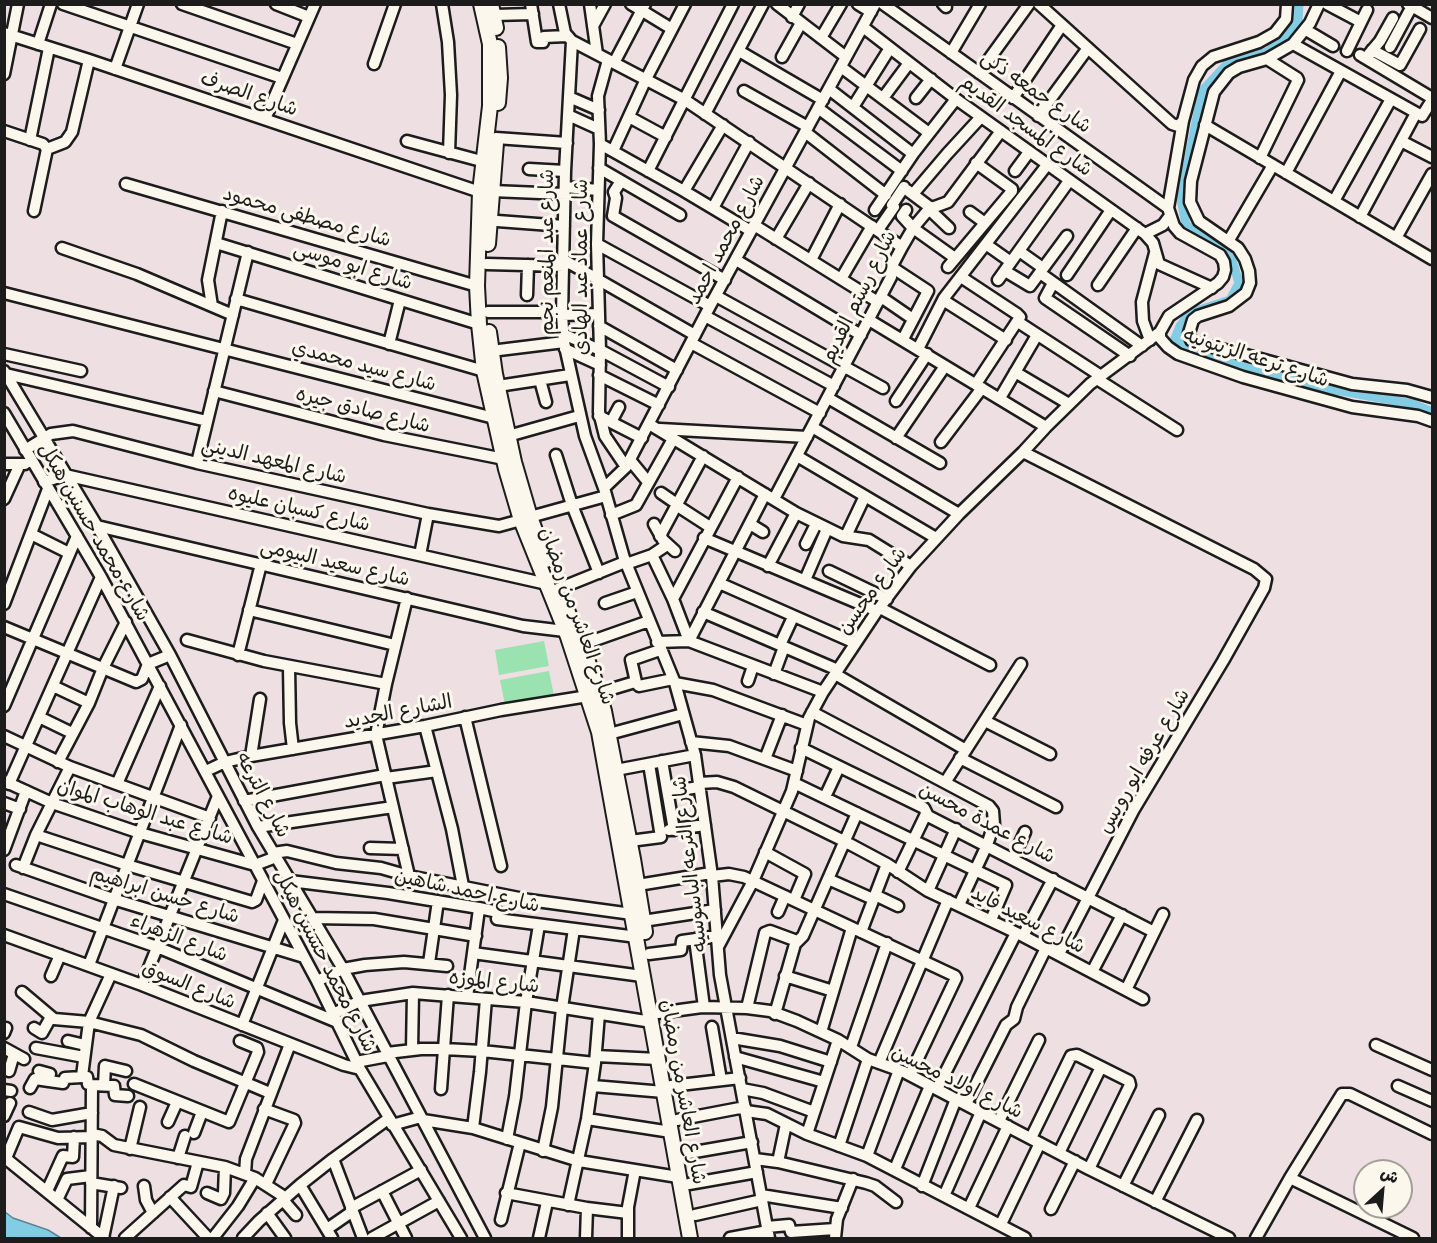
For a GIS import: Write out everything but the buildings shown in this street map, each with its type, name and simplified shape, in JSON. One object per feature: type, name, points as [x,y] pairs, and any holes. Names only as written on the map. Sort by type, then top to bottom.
[{"type":"main road","name":"شارع العاشر من رمضان","points":[[481,4],[490,44],[485,220],[491,351],[526,519]]},
{"type":"main road","name":"شارع العاشر من رمضان","points":[[486,191],[496,138],[500,78],[493,10]]},
{"type":"main road","name":"شارع العاشر من رمضان","points":[[485,220],[477,286],[484,370],[494,418],[504,459],[526,519],[553,586],[581,645],[628,859],[638,917],[649,954],[658,1059],[667,1089]]},
{"type":"main road","name":"شارع العاشر من رمضان","points":[[553,586],[565,631],[609,734],[630,841],[628,859],[638,885],[637,937],[642,976],[655,1018],[683,1180],[690,1239]]},
{"type":"main road","name":"شارع العاشر من رمضان","points":[[674,1126],[683,1154],[683,1180],[695,1215],[699,1239]]},
{"type":"street","points":[[4,74],[9,35],[18,4]]},
{"type":"street","points":[[38,44],[51,4]]},
{"type":"street","points":[[63,4],[282,78]]},
{"type":"street","points":[[115,69],[138,4]]},
{"type":"street","points":[[182,4],[297,44]]},
{"type":"street","points":[[276,4],[309,17]]},
{"type":"street","points":[[265,118],[315,4]]},
{"type":"street","points":[[374,64],[394,4]]},
{"type":"street","points":[[442,4],[449,51],[451,96],[449,153]]},
{"type":"street","name":"شارع عبد المنعم نجم","points":[[559,4],[569,38],[562,313],[564,341],[579,416],[605,492]]},
{"type":"street","points":[[590,4],[597,54]]},
{"type":"street","points":[[593,26],[605,4]]},
{"type":"street","points":[[631,4],[643,8],[672,29]]},
{"type":"street","points":[[613,151],[646,79],[685,4]]},
{"type":"street","points":[[648,171],[733,4]]},
{"type":"street","points":[[705,114],[763,4]]},
{"type":"street","points":[[777,4],[821,38],[866,86],[930,133]]},
{"type":"street","points":[[782,57],[797,20],[799,4]]},
{"type":"street","points":[[821,38],[841,4]]},
{"type":"street","points":[[858,4],[873,8]]},
{"type":"street","name":"شارع جمعه ذكى","points":[[882,4],[1169,212]]},
{"type":"street","points":[[951,53],[980,4]]},
{"type":"street","points":[[979,73],[1029,4]]},
{"type":"street","points":[[1039,4],[1173,125],[1179,125],[1183,121]]},
{"type":"street","points":[[1098,285],[1141,231],[1163,225],[1169,212],[1183,121],[1194,80],[1202,66],[1220,53],[1258,42],[1275,33],[1286,19],[1287,4]]},
{"type":"street","name":"شارع ترعه الزيتونيه","points":[[1319,4],[1306,30],[1293,44],[1267,59],[1239,67],[1220,82],[1214,92],[1191,181],[1190,202],[1199,221],[1229,240],[1238,249],[1245,259],[1250,283],[1245,293],[1229,306],[1198,316],[1193,320],[1189,333],[1191,340],[1352,384],[1407,390],[1432,397]]},
{"type":"street","points":[[1327,4],[1361,21]]},
{"type":"street","points":[[1390,47],[1411,5],[1432,18]]},
{"type":"street","name":"شارع عماد عبد الهادى","points":[[643,8],[611,61],[598,96],[600,144],[597,243],[599,416],[605,436],[628,464],[648,482]]},
{"type":"street","name":"شارع محمد احمد","points":[[526,519],[605,492],[628,464],[642,438],[653,426],[659,405],[710,306],[873,8]]},
{"type":"street","points":[[493,10],[532,9],[537,42],[543,42],[544,37],[569,38],[684,100],[902,247]]},
{"type":"street","points":[[1347,51],[1367,10]]},
{"type":"street","points":[[1366,55],[1380,41],[1393,18]]},
{"type":"street","points":[[1013,98],[1062,25]]},
{"type":"street","name":"شارع المسجد القديم","points":[[863,27],[956,99],[1141,231]]},
{"type":"street","points":[[1366,55],[1400,65],[1420,29]]},
{"type":"street","points":[[1306,30],[1333,46]]},
{"type":"street","name":"شارع الصرف","points":[[9,35],[486,191],[598,190]]},
{"type":"street","points":[[1293,44],[1423,116],[1432,99],[1366,55]]},
{"type":"street","points":[[30,140],[49,48]]},
{"type":"street","points":[[853,107],[890,48]]},
{"type":"street","points":[[1038,116],[1089,48]]},
{"type":"street","points":[[739,51],[820,104],[902,171]]},
{"type":"street","points":[[1260,158],[1298,81],[1298,78],[1267,59]]},
{"type":"street","points":[[47,149],[65,142],[72,132],[89,60]]},
{"type":"street","points":[[883,98],[909,63]]},
{"type":"street","points":[[1286,173],[1341,71]]},
{"type":"street","points":[[916,98],[931,79]]},
{"type":"street","points":[[829,89],[913,154]]},
{"type":"street","points":[[744,91],[806,130],[886,195]]},
{"type":"street","points":[[569,97],[599,110]]},
{"type":"street","points":[[841,279],[875,228],[894,207],[892,205],[904,187],[902,171],[956,99]]},
{"type":"street","points":[[1334,201],[1391,99]]},
{"type":"street","points":[[1360,217],[1416,113]]},
{"type":"street","points":[[568,115],[599,129]]},
{"type":"street","points":[[629,117],[666,137]]},
{"type":"street","points":[[875,210],[886,195],[904,187],[947,154],[981,117]]},
{"type":"street","points":[[684,191],[723,125]]},
{"type":"street","points":[[1205,125],[1432,259]]},
{"type":"street","points":[[4,131],[43,144],[47,149]]},
{"type":"street","name":"شارع رستم القديم","points":[[689,641],[750,524],[797,456],[810,432],[891,277],[902,247],[930,208],[948,202],[1001,131]]},
{"type":"street","points":[[496,138],[567,142]]},
{"type":"street","points":[[407,141],[485,162]]},
{"type":"street","points":[[1401,141],[1432,157]]},
{"type":"street","points":[[713,208],[748,142]]},
{"type":"street","points":[[600,144],[713,208],[776,239],[841,279],[914,319]]},
{"type":"street","points":[[34,211],[47,149]]},
{"type":"street","points":[[1015,171],[1029,152]]},
{"type":"street","points":[[906,210],[902,216],[951,262],[1012,191],[976,164]]},
{"type":"street","points":[[896,401],[922,352],[943,300],[1047,165]]},
{"type":"street","points":[[1229,240],[1273,165]]},
{"type":"street","points":[[599,168],[680,215]]},
{"type":"street","points":[[529,169],[565,171]]},
{"type":"street","points":[[1396,238],[1432,174]]},
{"type":"street","points":[[621,181],[614,192],[616,198],[613,215],[615,217],[725,280]]},
{"type":"street","points":[[1005,271],[1070,181]]},
{"type":"street","points":[[776,239],[809,183]]},
{"type":"street","name":"شارع مصطفى محمود","points":[[126,184],[477,286]]},
{"type":"street","points":[[904,187],[930,208],[949,228]]},
{"type":"street","points":[[811,260],[840,204]]},
{"type":"street","points":[[1067,275],[1111,210]]},
{"type":"street","points":[[212,306],[208,280],[222,211]]},
{"type":"street","points":[[970,212],[985,223]]},
{"type":"street","points":[[1141,231],[1151,239],[1160,265],[1212,288],[1223,277],[1224,262],[1220,255],[1180,232],[1169,212]]},
{"type":"street","points":[[485,220],[564,226]]},
{"type":"street","points":[[987,244],[1005,271],[1028,286],[1042,271],[1067,236]]},
{"type":"street","name":"شارع ابو موسى","points":[[216,243],[479,324]]},
{"type":"street","points":[[597,243],[710,306],[834,386]]},
{"type":"street","points":[[62,248],[120,268],[233,315]]},
{"type":"street","points":[[1019,251],[1053,283],[1146,343]]},
{"type":"street","points":[[197,463],[248,252]]},
{"type":"street","points":[[1146,343],[1142,302],[1155,252]]},
{"type":"street","points":[[736,260],[861,335]]},
{"type":"street","points":[[487,264],[564,263],[598,279],[693,339],[820,413]]},
{"type":"street","points":[[526,295],[528,265]]},
{"type":"street","points":[[893,268],[927,290],[928,293],[903,339]]},
{"type":"street","points":[[961,277],[1017,314],[1019,321],[1037,335],[1177,430]]},
{"type":"street","points":[[1053,283],[1045,298],[1130,356]]},
{"type":"street","name":"شارع ترعه الزيتونيه","points":[[1212,288],[1169,316],[1160,332],[1160,338],[1173,351],[1243,377],[1352,407],[1418,416],[1432,421]]},
{"type":"street","name":"شارع سيد محمدي","points":[[4,293],[494,418]]},
{"type":"street","points":[[236,299],[484,370]]},
{"type":"street","points":[[389,344],[400,300]]},
{"type":"street","points":[[943,300],[1006,340]]},
{"type":"street","points":[[710,306],[844,367],[883,388]]},
{"type":"street","points":[[488,312],[599,314]]},
{"type":"street","points":[[869,320],[1046,426]]},
{"type":"street","points":[[941,442],[1019,321]]},
{"type":"street","points":[[599,326],[677,370]]},
{"type":"street","name":"شارع محسن","points":[[718,941],[753,881],[783,811],[794,783],[801,748],[812,712],[878,610],[910,566],[1046,426],[1099,378],[1160,332]]},
{"type":"street","points":[[1000,398],[1037,335]]},
{"type":"street","points":[[564,341],[599,370],[659,405]]},
{"type":"street","points":[[491,351],[564,341],[600,350],[669,387]]},
{"type":"street","points":[[4,354],[81,371]]},
{"type":"street","points":[[896,438],[945,366]]},
{"type":"street","points":[[5,372],[207,421]]},
{"type":"street","name":"شارع الترعه","points":[[5,372],[97,526],[170,655],[258,827],[343,969],[485,1239]]},
{"type":"street","points":[[1015,372],[1069,404]]},
{"type":"street","points":[[498,386],[570,375]]},
{"type":"street","points":[[540,380],[546,402]]},
{"type":"street","name":"شارع صادق جيره","points":[[214,391],[384,435],[504,459]]},
{"type":"street","points":[[828,398],[940,463]]},
{"type":"street","points":[[611,422],[619,407]]},
{"type":"street","name":"شارع محمد حسنين هيكل","points":[[4,413],[126,622],[317,981],[358,1065],[461,1239]]},
{"type":"street","points":[[508,436],[579,416]]},
{"type":"street","points":[[599,416],[642,438]]},
{"type":"street","points":[[653,426],[810,432],[959,514]]},
{"type":"street","points":[[653,426],[816,524],[846,536],[870,541],[910,566]]},
{"type":"street","name":"شارع المعهد الديني","points":[[25,450],[43,438],[58,432],[73,431],[197,463],[428,514],[499,526],[526,519]]},
{"type":"street","points":[[611,515],[634,506],[674,439]]},
{"type":"street","name":"شارع عرفه ابو رويس","points":[[1023,452],[1254,569],[1266,579],[1264,588],[1133,811],[1059,954]]},
{"type":"street","points":[[556,455],[572,505],[599,573]]},
{"type":"street","points":[[553,586],[652,555],[667,544],[677,505],[703,456]]},
{"type":"street","points":[[797,456],[936,538]]},
{"type":"street","points":[[4,464],[33,464]]},
{"type":"street","points":[[4,499],[20,464]]},
{"type":"street","points":[[4,604],[31,534],[46,485],[65,475]]},
{"type":"street","name":"شارع كسبان عليوه","points":[[65,475],[553,586]]},
{"type":"street","points":[[673,599],[738,477]]},
{"type":"street","name":"شارع الترعه الباسوسيه","points":[[605,492],[626,563],[674,681],[695,755],[712,874],[720,975],[768,1232]]},
{"type":"street","points":[[661,493],[710,527]]},
{"type":"street","points":[[846,536],[865,496]]},
{"type":"street","points":[[768,566],[796,513]]},
{"type":"street","points":[[420,555],[428,514]]},
{"type":"street","points":[[654,524],[667,544]]},
{"type":"street","points":[[750,524],[763,532]]},
{"type":"street","points":[[806,544],[816,524]]},
{"type":"street","name":"شارع سعيد البيومى","points":[[97,526],[530,628],[565,631]]},
{"type":"street","points":[[805,580],[827,529]]},
{"type":"street","points":[[31,534],[69,553]]},
{"type":"street","points":[[4,706],[76,536]]},
{"type":"street","points":[[704,538],[878,610],[990,665]]},
{"type":"street","points":[[652,555],[673,599],[689,641]]},
{"type":"street","points":[[238,655],[261,564]]},
{"type":"street","points":[[829,572],[887,598]]},
{"type":"street","points":[[7,783],[54,686],[101,577]]},
{"type":"street","points":[[719,583],[855,643]]},
{"type":"street","points":[[605,603],[637,592]]},
{"type":"street","points":[[407,598],[376,735],[409,876]]},
{"type":"street","points":[[249,610],[395,645]]},
{"type":"street","points":[[704,612],[836,672],[963,754],[1056,807]]},
{"type":"street","points":[[774,674],[794,617]]},
{"type":"street","points":[[581,645],[649,621]]},
{"type":"street","points":[[58,762],[89,703],[103,668],[126,622]]},
{"type":"street","points":[[4,627],[137,682],[142,679],[148,664],[170,655]]},
{"type":"street","points":[[187,640],[290,667],[386,684]]},
{"type":"street","points":[[636,682],[631,660],[659,646],[689,641],[823,692]]},
{"type":"street","points":[[945,781],[1022,664]]},
{"type":"street","points":[[748,681],[753,666]]},
{"type":"street","points":[[290,667],[290,723],[293,749]]},
{"type":"street","points":[[674,681],[713,690],[807,725]]},
{"type":"street","name":"الشارع الجديد","points":[[206,771],[225,762],[251,756],[593,694],[636,682],[639,686],[674,681]]},
{"type":"street","points":[[54,686],[89,703]]},
{"type":"street","points":[[117,784],[160,686]]},
{"type":"street","points":[[251,756],[261,699]]},
{"type":"street","points":[[812,712],[980,799],[993,811],[994,824],[987,845],[959,905]]},
{"type":"street","points":[[609,734],[683,714]]},
{"type":"street","points":[[765,759],[782,716]]},
{"type":"street","points":[[39,717],[72,733]]},
{"type":"street","points":[[465,717],[501,866]]},
{"type":"street","points":[[985,721],[1050,754]]},
{"type":"street","points":[[89,965],[181,725]]},
{"type":"street","points":[[425,726],[452,829],[463,886]]},
{"type":"street","points":[[4,736],[70,767],[210,818]]},
{"type":"street","points":[[691,742],[722,744],[797,771]]},
{"type":"street","name":"شارع عمدة محسن","points":[[801,748],[924,808],[926,814],[1154,932]]},
{"type":"street","points":[[616,770],[695,755]]},
{"type":"street","points":[[662,761],[674,830]]},
{"type":"street","points":[[630,841],[661,837],[649,764]]},
{"type":"street","points":[[70,767],[36,835],[252,902],[256,900],[264,881]]},
{"type":"street","points":[[825,798],[839,767]]},
{"type":"street","points":[[244,801],[385,776],[437,771]]},
{"type":"street","name":"شارع سعيد فايد","points":[[668,792],[717,782],[726,784],[887,864],[928,891],[1020,934],[1143,999]]},
{"type":"street","name":"شارع عبد الوهاب الموان","points":[[7,783],[52,803],[140,833],[255,865]]},
{"type":"street","points":[[794,783],[1006,885],[991,920]]},
{"type":"street","points":[[4,850],[7,834],[26,791]]},
{"type":"street","points":[[142,985],[218,796]]},
{"type":"street","points":[[4,803],[20,809]]},
{"type":"street","points":[[258,827],[393,807]]},
{"type":"street","points":[[775,1014],[797,940],[803,936],[857,813]]},
{"type":"street","points":[[898,872],[926,814]]},
{"type":"street","points":[[660,832],[705,825]]},
{"type":"street","points":[[928,891],[956,829]]},
{"type":"street","points":[[1013,858],[1025,832]]},
{"type":"street","name":"شارع حسن ابراهيم","points":[[36,835],[19,866],[113,899],[304,957]]},
{"type":"street","points":[[370,848],[403,849]]},
{"type":"street","points":[[255,865],[287,851],[336,863],[387,869],[409,876],[638,917],[715,910]]},
{"type":"street","points":[[765,852],[804,872],[805,876],[778,912]]},
{"type":"street","points":[[821,1032],[833,991],[856,930],[874,897],[887,864]]},
{"type":"street","points":[[638,885],[712,874],[729,874],[753,881],[954,975],[956,978],[905,1072],[867,1156]]},
{"type":"street","points":[[828,879],[898,906]]},
{"type":"street","points":[[895,1169],[934,1087],[1053,879]]},
{"type":"street","name":"شارع احمد شاهين","points":[[290,881],[438,901],[498,912],[497,919],[637,937]]},
{"type":"street","name":"شارع الزهراء","points":[[4,894],[157,947],[335,1018]]},
{"type":"street","points":[[879,1064],[948,900]]},
{"type":"street","points":[[429,963],[438,901]]},
{"type":"street","points":[[467,997],[479,909]]},
{"type":"street","points":[[1126,990],[1163,914]]},
{"type":"street","points":[[1092,972],[1122,915]]},
{"type":"street","points":[[312,918],[374,919],[476,936]]},
{"type":"street","points":[[242,1025],[284,920]]},
{"type":"street","points":[[507,1139],[539,925]]},
{"type":"street","points":[[543,1151],[552,1107],[562,1008],[574,929]]},
{"type":"street","points":[[747,1008],[765,933],[768,931],[797,940]]},
{"type":"street","name":"شارع السوق","points":[[4,935],[142,985],[344,1065],[358,1065]]},
{"type":"street","points":[[649,954],[681,950],[682,941],[695,939],[718,941]]},
{"type":"street","points":[[695,939],[704,1008]]},
{"type":"street","points":[[851,1047],[887,943]]},
{"type":"street","points":[[966,1104],[1009,1023],[1014,1019],[1017,1007],[1046,948]]},
{"type":"street","points":[[473,953],[642,976]]},
{"type":"street","points":[[51,976],[60,956]]},
{"type":"street","points":[[317,981],[343,969],[365,965],[404,962],[447,966]]},
{"type":"street","points":[[82,1077],[89,1022],[111,974]]},
{"type":"street","points":[[785,976],[833,991]]},
{"type":"street","points":[[22,992],[51,1017],[89,1022],[141,1035],[194,1061],[270,1093]]},
{"type":"street","points":[[412,1050],[413,993]]},
{"type":"street","name":"شارع الموزه","points":[[335,1018],[360,1001],[413,993],[526,1002],[599,1014],[655,1018]]},
{"type":"street","points":[[441,1089],[448,995]]},
{"type":"street","points":[[473,1128],[486,999]]},
{"type":"street","name":"شارع اولاد محسن","points":[[655,1018],[704,1008],[725,1007],[764,1010],[775,1014],[838,1040],[879,1064],[905,1072],[1089,1169],[1229,1239]]},
{"type":"street","points":[[568,1205],[588,1119],[596,1060],[599,1014]]},
{"type":"street","points":[[34,1028],[42,1033],[51,1017]]},
{"type":"street","points":[[711,1027],[721,1080]]},
{"type":"street","points":[[732,1038],[780,1046],[831,1062]]},
{"type":"street","points":[[807,1134],[838,1040]]},
{"type":"street","points":[[969,1208],[1039,1040]]},
{"type":"street","points":[[68,1041],[85,1045]]},
{"type":"street","points":[[134,1084],[229,1122],[258,1050],[240,1041]]},
{"type":"street","points":[[170,1197],[211,1239],[238,1206],[250,1176],[246,1159],[290,1044]]},
{"type":"street","points":[[36,1048],[54,1045],[84,1057]]},
{"type":"street","points":[[1376,1045],[1432,1070]]},
{"type":"street","points":[[358,1065],[412,1050],[444,1049],[557,1059],[658,1059]]},
{"type":"street","points":[[9,1071],[14,1054]]},
{"type":"street","points":[[1000,1224],[1069,1059],[1074,1055],[1129,1081],[1130,1085],[1089,1169]]},
{"type":"street","points":[[735,1057],[824,1082]]},
{"type":"street","points":[[839,1146],[868,1059]]},
{"type":"street","points":[[104,1085],[105,1066],[126,1071]]},
{"type":"street","points":[[1059,1153],[1101,1067]]},
{"type":"street","points":[[30,1088],[35,1079],[45,1072],[63,1083],[65,1078],[87,1077],[88,1084],[115,1086],[116,1095],[128,1096]]},
{"type":"street","points":[[593,1086],[667,1089],[721,1080],[741,1084],[814,1112]]},
{"type":"street","points":[[91,1228],[92,1085]]},
{"type":"street","points":[[1398,1086],[1432,1101]]},
{"type":"street","points":[[1256,1239],[1290,1178],[1342,1094],[1346,1093],[1361,1099],[1432,1134]]},
{"type":"street","points":[[922,1186],[956,1099]]},
{"type":"street","points":[[168,1122],[177,1102]]},
{"type":"street","points":[[4,1116],[10,1103]]},
{"type":"street","points":[[130,1149],[140,1107]]},
{"type":"street","points":[[264,1109],[294,1120],[295,1124],[266,1184]]},
{"type":"street","points":[[588,1119],[674,1126],[746,1109],[767,1114],[807,1134],[895,1169],[907,1178],[1000,1224],[1025,1239]]},
{"type":"street","points":[[29,1112],[52,1120],[92,1113]]},
{"type":"street","points":[[178,1158],[202,1112]]},
{"type":"street","points":[[944,1196],[981,1112]]},
{"type":"street","points":[[1124,1186],[1160,1115]]},
{"type":"street","points":[[243,1238],[267,1213],[300,1185],[333,1159],[390,1122],[422,1118],[473,1128],[579,1161],[683,1180],[757,1172]]},
{"type":"street","points":[[1155,1202],[1197,1120]]},
{"type":"street","points":[[778,1162],[786,1124]]},
{"type":"street","points":[[57,1200],[65,1179],[91,1179],[118,1187],[103,1238],[5,1158],[19,1127],[55,1137],[102,1136],[114,1145],[225,1167],[266,1184],[284,1199],[296,1215]]},
{"type":"street","points":[[47,1191],[63,1156],[72,1158],[74,1156],[74,1137]]},
{"type":"street","points":[[683,1154],[752,1142]]},
{"type":"street","points":[[501,1220],[520,1143]]},
{"type":"street","points":[[333,1159],[363,1239]]},
{"type":"street","points":[[755,1159],[853,1179],[874,1186],[896,1202]]},
{"type":"street","points":[[1051,1209],[1075,1161]]},
{"type":"street","points":[[125,1239],[184,1185],[191,1186],[198,1162]]},
{"type":"street","points":[[207,1193],[219,1200],[223,1194],[225,1167]]},
{"type":"street","points":[[300,1185],[329,1234],[352,1209],[421,1170]]},
{"type":"street","points":[[628,1239],[628,1213],[635,1170]]},
{"type":"street","points":[[1290,1178],[1413,1239]]},
{"type":"street","points":[[730,1239],[768,1232],[789,1225],[791,1232],[835,1234],[853,1179]]},
{"type":"street","points":[[144,1186],[146,1200],[153,1213]]},
{"type":"street","points":[[382,1191],[406,1239]]},
{"type":"street","points":[[506,1193],[546,1202],[628,1213]]},
{"type":"street","points":[[223,1194],[238,1206]]},
{"type":"street","points":[[695,1215],[762,1198],[842,1208]]},
{"type":"street","points":[[372,1239],[439,1201]]},
{"type":"street","points":[[539,1239],[546,1202]]},
{"type":"street","points":[[586,1239],[587,1208]]},
{"type":"street","points":[[267,1213],[285,1239]]},
{"type":"green space","points":[[544,641],[549,666],[499,675],[495,650]]},
{"type":"green space","points":[[549,671],[554,696],[505,705],[500,680]]},
{"type":"water","points":[[5,1212],[13,1218],[48,1230],[61,1238],[5,1238]]},
{"type":"waterway","points":[[1299,4],[1298,22],[1269,51],[1227,64],[1202,91],[1181,199],[1186,225],[1214,242],[1232,260],[1239,283],[1230,300],[1190,313],[1180,326],[1174,341],[1212,357],[1325,388],[1413,404],[1432,412]]}]
